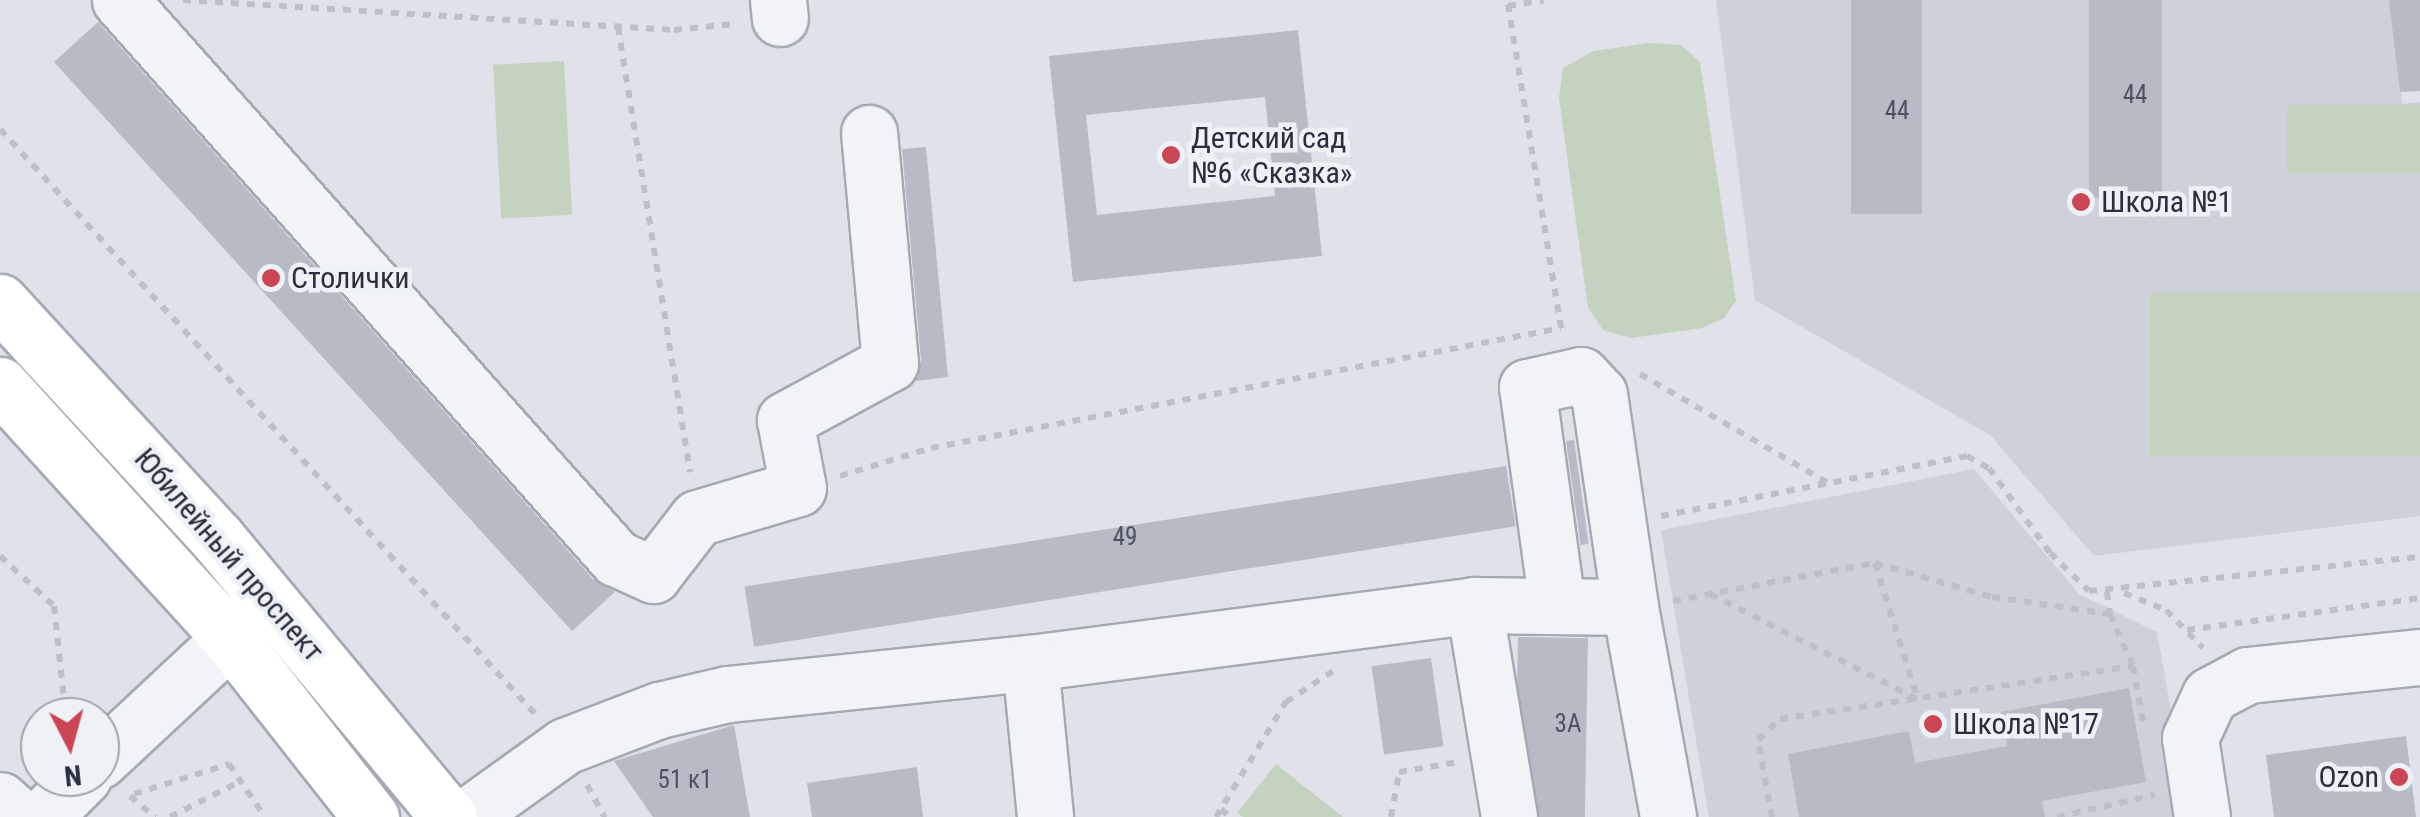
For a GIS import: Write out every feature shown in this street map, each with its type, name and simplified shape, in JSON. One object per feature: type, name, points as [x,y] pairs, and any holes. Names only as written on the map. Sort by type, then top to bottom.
[{"type":"main road","name":"Юбилейный проспект","points":[[0,302],[271,600],[449,817]]},
{"type":"main road","name":"Юбилейный проспект","points":[[0,384],[230,638],[371,817]]},
{"type":"street","points":[[120,0],[616,558],[653,575],[697,518],[798,488],[785,420],[890,363],[869,133]]},
{"type":"street","points":[[1557,606],[1527,387],[1580,376],[1600,394],[1630,606],[1668,817]]},
{"type":"street","points":[[120,766],[230,638],[271,600]]},
{"type":"street","points":[[466,817],[565,746],[659,710],[728,694],[1030,663],[1474,605],[1630,606]]},
{"type":"street","points":[[1474,605],[1509,817]]},
{"type":"street","points":[[2202,817],[2190,738],[2210,695],[2233,683],[2319,665],[2420,657]]},
{"type":"street","points":[[1030,663],[1045,817]]},
{"type":"street","points":[[43,817],[78,797]]},
{"type":"street","points":[[0,800],[19,817]]},
{"type":"path","points":[[182,0],[674,30],[779,9]]},
{"type":"path","points":[[1544,0],[1508,3],[1561,328]]},
{"type":"path","points":[[618,27],[697,518]]},
{"type":"path","points":[[0,129],[565,746],[605,817]]},
{"type":"path","points":[[798,488],[932,448],[1561,328],[1578,338]]},
{"type":"path","points":[[1628,367],[1828,484]]},
{"type":"path","points":[[1644,518],[1967,456],[1989,468],[2050,553],[2089,591],[2120,592],[2420,557]]},
{"type":"path","points":[[0,556],[54,606],[64,697]]},
{"type":"path","points":[[1630,606],[1875,563],[1992,597],[2110,614]]},
{"type":"path","points":[[1875,563],[1918,700]]},
{"type":"path","points":[[2107,592],[2110,614],[2133,666],[2146,740]]},
{"type":"path","points":[[2120,592],[2166,610],[2233,683]]},
{"type":"path","points":[[1708,593],[1918,700]]},
{"type":"path","points":[[2187,630],[2420,598]]},
{"type":"path","points":[[1216,817],[1286,702],[1343,664]]},
{"type":"path","points":[[1772,817],[1758,740],[1780,718],[2133,666]]},
{"type":"path","points":[[1390,817],[1399,772],[1498,755]]},
{"type":"path","points":[[120,778],[228,764],[265,817]]},
{"type":"path","points":[[2057,817],[2156,796],[2152,777]]},
{"type":"path","points":[[170,817],[241,781]]},
{"type":"path","points":[[120,788],[155,817]]},
{"type":"path","points":[[1221,809],[1230,817]]},
{"type":"shaded area","name":"Школа №1","points":[[1716,0],[2393,0],[2402,104],[2420,102],[2420,516],[2094,556],[1990,435],[1755,300]]},
{"type":"shaded area","name":"Школа №17","points":[[1974,469],[2079,594],[2157,632],[2190,817],[1709,817],[1661,530]]},
{"type":"green space","points":[[1649,43],[1681,45],[1700,62],[1736,301],[1724,318],[1702,328],[1631,338],[1603,330],[1588,308],[1559,98],[1563,68],[1593,51]]},
{"type":"green space","points":[[564,61],[572,215],[501,219],[493,65]]},
{"type":"green space","points":[[2287,105],[2420,105],[2420,173],[2287,173]]},
{"type":"green space","points":[[2150,293],[2420,293],[2420,456],[2150,456]]},
{"type":"green space","points":[[1276,764],[1343,817],[1243,817],[1237,813]]},
{"type":"building","points":[[1851,0],[1922,0],[1922,214],[1851,214]]},
{"type":"building","points":[[2089,0],[2162,0],[2162,198],[2089,198]]},
{"type":"building","points":[[2389,0],[2420,0],[2420,91],[2400,92]]},
{"type":"building","points":[[98,22],[593,579],[615,592],[572,631],[54,62]]},
{"type":"building","name":"Детский сад №6 «Сказка»","points":[[1298,30],[1322,256],[1073,282],[1049,56]],"holes":[[[1265,97],[1275,196],[1097,215],[1086,115]]]},
{"type":"building","points":[[926,147],[948,377],[915,381],[921,360],[902,149]]},
{"type":"building","points":[[1574,440],[1589,544],[1581,545],[1566,441]]},
{"type":"building","points":[[1506,466],[1516,526],[754,647],[744,587]]},
{"type":"building","points":[[1518,637],[1588,638],[1585,817],[1515,817]]},
{"type":"building","points":[[1431,658],[1443,746],[1384,754],[1372,666]]},
{"type":"building","points":[[2129,688],[2146,782],[2042,801],[2045,817],[1799,817],[1788,754],[1909,731],[1915,763],[2007,746],[2001,712]]},
{"type":"building","points":[[734,725],[750,817],[653,817],[614,761]]},
{"type":"building","points":[[2406,736],[2416,817],[2274,817],[2266,755]]},
{"type":"building","points":[[917,767],[923,817],[812,817],[807,783]]},
{"type":"place","name":"Детский сад №6 «Сказка»","points":[[1171,155]]},
{"type":"place","name":"Школа №1","points":[[2081,202]]},
{"type":"place","name":"Столички","points":[[271,278]]},
{"type":"place","name":"Школа №17","points":[[1933,724]]},
{"type":"place","name":"Ozon","points":[[2399,777]]}]
